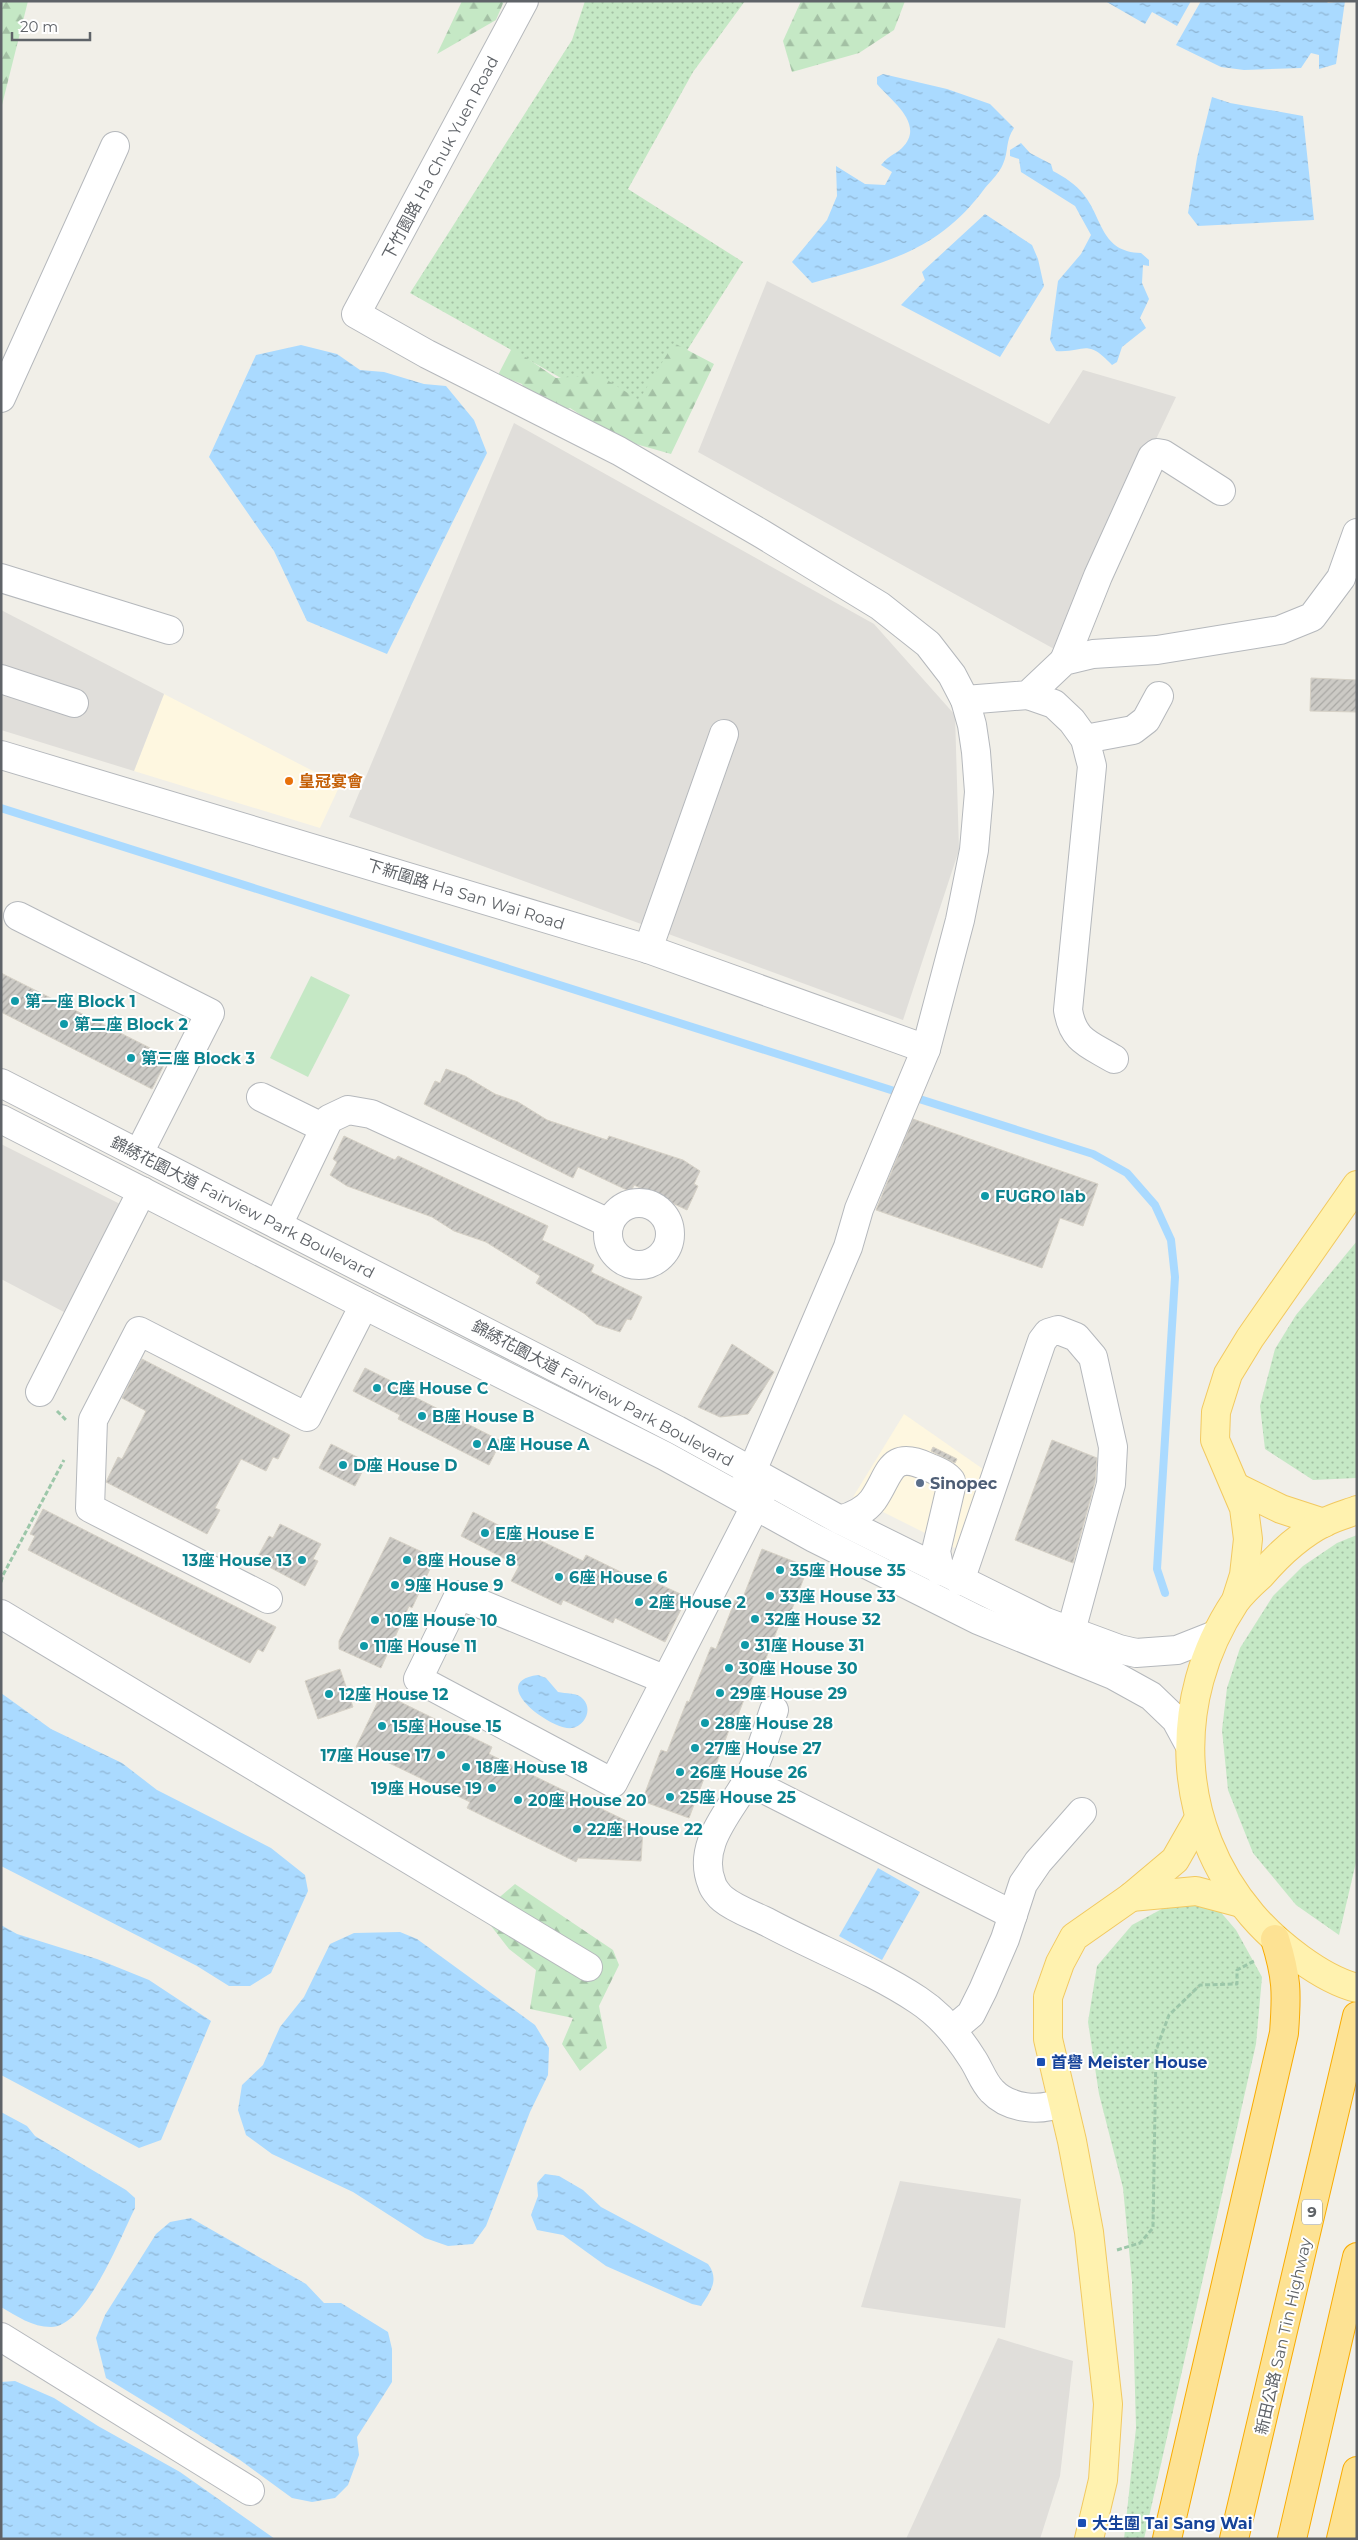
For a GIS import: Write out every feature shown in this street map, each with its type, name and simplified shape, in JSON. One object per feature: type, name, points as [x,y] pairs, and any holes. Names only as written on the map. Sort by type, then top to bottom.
[{"type":"highway","points":[[1167,2539],[1284,2033],[1288,1993],[1284,1968],[1275,1939]]},
{"type":"highway","name":"新田公路 San Tin Highway","points":[[1234,2539],[1267,2407],[1357,2016]]},
{"type":"highway","points":[[1292,2539],[1357,2257]]},
{"type":"highway","points":[[1341,2539],[1357,2470]]},
{"type":"main road","points":[[1236,1601],[1244,1575],[1248,1539],[1244,1508],[1236,1487],[1226,1470],[1215,1440],[1216,1412],[1228,1374],[1250,1338],[1357,1185]]},
{"type":"main road","points":[[1236,1487],[1281,1509],[1324,1523]]},
{"type":"main road","points":[[1357,1510],[1324,1523],[1285,1548],[1236,1601],[1215,1636],[1199,1678],[1189,1744],[1192,1787],[1199,1818],[1216,1862],[1241,1902],[1275,1939],[1306,1963],[1357,1988]]},
{"type":"main road","points":[[1089,2539],[1103,2480],[1108,2404],[1089,2232],[1072,2141],[1048,2039],[1048,1996],[1060,1963],[1074,1937],[1131,1897],[1175,1860],[1199,1818]]},
{"type":"main road","points":[[1131,1897],[1196,1891],[1241,1902]]},
{"type":"street","name":"下竹園路 Ha Chuk Yuen Road","points":[[524,1],[356,314],[427,354],[619,450],[880,606],[928,644],[952,675],[965,700]]},
{"type":"street","points":[[1,398],[115,146]]},
{"type":"street","points":[[1028,695],[1064,661],[1098,576],[1152,457],[1157,453],[1163,454],[1221,491]]},
{"type":"street","points":[[1064,661],[1093,654],[1157,650],[1280,630],[1312,617],[1340,578],[1356,539]]},
{"type":"street","points":[[1,578],[169,630]]},
{"type":"street","points":[[1,679],[74,703]]},
{"type":"street","points":[[666,1680],[459,1595],[418,1679],[613,1783],[666,1680],[760,1476],[848,1247],[859,1209],[926,1049],[960,920],[974,850],[979,792],[972,725],[965,700],[1028,695],[1054,704],[1072,721],[1085,740],[1092,766],[1068,1010],[1071,1025],[1077,1036],[1114,1059]]},
{"type":"street","points":[[1085,740],[1133,730],[1146,720],[1159,696]]},
{"type":"street","points":[[648,948],[724,734]]},
{"type":"street","name":"下新圍路 Ha San Wai Road","points":[[1,755],[648,948],[926,1049]]},
{"type":"street","points":[[18,916],[210,1012],[139,1153]]},
{"type":"street","name":"錦綉花園大道 Fairview Park Boulevard","points":[[1,1083],[668,1425],[840,1520],[1046,1622],[1119,1649],[1136,1653],[1177,1650],[1215,1636]]},
{"type":"street","points":[[261,1097],[324,1128]]},
{"type":"street","points":[[278,1225],[329,1119],[348,1110],[371,1114],[609,1223]]},
{"type":"street","name":"錦綉花園大道 Fairview Park Boulevard","points":[[1,1119],[748,1500],[814,1538],[978,1620],[1114,1675],[1145,1692],[1176,1720],[1189,1744]]},
{"type":"street","points":[[40,1392],[142,1191]]},
{"type":"street","points":[[268,1599],[90,1508],[93,1420],[139,1331],[307,1416],[364,1305]]},
{"type":"street","points":[[840,1520],[864,1509],[872,1501],[888,1474],[901,1461],[910,1460],[944,1474],[952,1481],[936,1551],[937,1562],[950,1576],[1042,1341],[1048,1333],[1058,1330],[1076,1337],[1093,1357],[1113,1447],[1112,1484],[1071,1631]]},
{"type":"street","points":[[1,1614],[588,1967]]},
{"type":"street","points":[[774,1710],[748,1781],[712,1841],[707,1862],[712,1885],[723,1899],[796,1937],[883,1978],[920,2001],[952,2030],[973,2059],[991,2090],[1001,2098],[1018,2106],[1028,2107],[1053,2106],[1062,2102]]},
{"type":"street","points":[[748,1781],[1013,1915]]},
{"type":"street","points":[[952,2030],[971,2014],[1013,1915],[1023,1884],[1038,1862],[1082,1812]]},
{"type":"street","points":[[1,2337],[250,2491]]},
{"type":"path","points":[[40,1392],[71,1426]]},
{"type":"path","points":[[1,1582],[64,1458]]},
{"type":"path","points":[[1118,2258],[1117,2249],[1140,2242],[1153,2228],[1156,2050],[1169,2015],[1200,1985],[1237,1984]]},
{"type":"shaded area","points":[[767,281],[1049,424],[1083,370],[1176,397],[1056,650],[698,452]]},
{"type":"shaded area","points":[[514,423],[874,624],[955,715],[959,850],[903,1020],[349,817]]},
{"type":"shaded area","points":[[1,610],[164,694],[134,771],[1,730]]},
{"type":"shaded area","points":[[164,694],[340,785],[320,828],[134,771]]},
{"type":"shaded area","points":[[1,1144],[120,1204],[64,1312],[1,1279]]},
{"type":"shaded area","name":"Sinopec","points":[[904,1414],[983,1469],[957,1549],[853,1497]]},
{"type":"shaded area","points":[[900,2181],[1021,2199],[1005,2328],[861,2307]]},
{"type":"shaded area","points":[[998,2338],[1073,2361],[1060,2476],[1040,2539],[906,2539]]},
{"type":"green space","points":[[1,1],[28,1],[1,109]]},
{"type":"green space","points":[[462,1],[504,1],[496,20],[437,54]]},
{"type":"green space","points":[[585,1],[745,1],[693,72],[628,189],[743,262],[641,423],[410,293],[572,40]]},
{"type":"green space","points":[[801,1],[905,1],[894,30],[859,53],[792,72],[783,41]]},
{"type":"green space","points":[[674,343],[714,364],[671,454],[618,439],[570,408],[538,420],[522,384],[498,375],[512,348],[556,378],[599,375],[639,400]]},
{"type":"green space","points":[[311,976],[350,995],[308,1077],[270,1058]]},
{"type":"green space","points":[[1357,1241],[1357,1478],[1313,1480],[1265,1449],[1260,1406],[1275,1349],[1296,1315]]},
{"type":"green space","points":[[1357,1535],[1357,1858],[1339,1935],[1296,1905],[1253,1853],[1228,1790],[1222,1730],[1227,1688],[1240,1648],[1273,1596],[1303,1566],[1337,1543]]},
{"type":"green space","points":[[515,1884],[613,1950],[619,1965],[599,2006],[607,2048],[580,2071],[562,2044],[573,2018],[530,2009],[536,1970],[509,1949],[481,1913]]},
{"type":"green space","points":[[1173,1903],[1218,1909],[1236,1930],[1262,1977],[1256,2044],[1144,2539],[1124,2539],[1136,2428],[1132,2281],[1123,2188],[1099,2094],[1088,2022],[1097,1966],[1132,1925]]},
{"type":"water","points":[[1105,1],[1191,1],[1177,26],[1152,12],[1145,24]]},
{"type":"water","points":[[1201,1],[1326,1],[1328,3],[1345,1],[1336,64],[1319,69],[1319,55],[1311,53],[1301,68],[1244,70],[1221,67],[1176,45]]},
{"type":"water","points":[[883,74],[947,89],[990,104],[1014,128],[1009,137],[1005,159],[998,173],[967,210],[929,241],[886,261],[812,283],[792,262],[827,220],[837,196],[836,166],[865,184],[885,185],[892,172],[881,165],[902,148],[908,139],[910,130],[904,113],[877,84],[877,77]]},
{"type":"water","points":[[1212,97],[1230,103],[1303,116],[1314,220],[1198,226],[1188,213],[1197,158]]},
{"type":"water","points":[[1021,143],[1030,153],[1051,164],[1053,171],[1070,181],[1081,191],[1110,241],[1128,251],[1141,253],[1149,260],[1149,266],[1143,265],[1142,283],[1149,299],[1140,318],[1146,328],[1122,347],[1117,362],[1112,365],[1103,356],[1091,349],[1056,351],[1050,340],[1058,281],[1081,254],[1091,235],[1075,206],[1021,172],[1019,159],[1010,156],[1010,150]]},
{"type":"water","points":[[985,214],[1032,245],[1038,259],[1044,286],[1000,357],[901,305],[925,280],[922,272]]},
{"type":"water","points":[[301,345],[337,354],[360,370],[384,372],[424,384],[446,386],[474,420],[487,453],[387,654],[307,621],[274,551],[209,457],[256,355]]},
{"type":"water","points":[[538,1675],[546,1678],[558,1692],[575,1694],[583,1699],[586,1703],[587,1712],[581,1724],[572,1728],[563,1727],[551,1722],[538,1714],[520,1696],[518,1687],[523,1679]]},
{"type":"water","points":[[1,1693],[51,1729],[122,1763],[157,1790],[271,1848],[305,1875],[308,1891],[271,1973],[250,1986],[229,1986],[197,1966],[1,1866]]},
{"type":"water","points":[[878,1868],[920,1892],[882,1960],[839,1936]]},
{"type":"water","points":[[1,1925],[17,1934],[97,1959],[149,1980],[211,2021],[161,2140],[139,2148],[1,2075]]},
{"type":"water","points":[[400,1932],[417,1939],[535,2025],[549,2048],[548,2075],[530,2112],[486,2226],[473,2244],[448,2246],[425,2238],[353,2192],[272,2154],[246,2135],[238,2110],[242,2085],[263,2065],[280,2027],[304,1997],[330,1944],[354,1933]]},
{"type":"water","points":[[1,2112],[27,2126],[35,2136],[126,2190],[135,2198],[135,2208],[101,2278],[89,2297],[77,2312],[64,2323],[51,2327],[31,2323],[1,2307]]},
{"type":"water","points":[[545,2174],[559,2176],[583,2190],[601,2207],[708,2264],[712,2270],[713,2281],[710,2291],[701,2306],[692,2304],[606,2266],[563,2235],[537,2230],[531,2215],[538,2196],[537,2183]]},
{"type":"water","points":[[191,2218],[306,2284],[324,2303],[341,2303],[388,2332],[392,2349],[392,2382],[357,2437],[359,2455],[348,2485],[335,2498],[312,2502],[292,2498],[240,2460],[106,2378],[96,2338],[105,2315],[156,2234],[170,2222]]},
{"type":"water","points":[[15,2381],[54,2398],[98,2426],[180,2472],[275,2539],[1,2539],[1,2382]]},
{"type":"building","points":[[1311,678],[1357,680],[1357,712],[1310,711]]},
{"type":"building","points":[[1,973],[168,1057],[152,1089],[1,1012]]},
{"type":"building","points":[[446,1069],[465,1076],[495,1094],[518,1102],[547,1120],[607,1140],[609,1136],[683,1160],[700,1171],[694,1184],[698,1186],[687,1210],[634,1185],[631,1192],[578,1167],[573,1178],[424,1104],[435,1081],[440,1083]]},
{"type":"building","name":"FUGRO lab","points":[[913,1119],[1098,1184],[1083,1226],[1060,1218],[1042,1268],[876,1210]]},
{"type":"building","points":[[344,1136],[395,1160],[398,1156],[548,1226],[542,1240],[594,1265],[591,1272],[642,1297],[631,1320],[627,1319],[620,1332],[596,1324],[585,1314],[536,1283],[540,1276],[486,1242],[454,1231],[432,1217],[347,1186],[330,1175],[337,1162],[333,1159]]},
{"type":"building","points":[[732,1344],[774,1372],[748,1414],[720,1417],[698,1407]]},
{"type":"building","points":[[142,1359],[290,1435],[278,1459],[273,1457],[266,1471],[241,1459],[215,1508],[220,1510],[207,1534],[106,1482],[118,1457],[122,1459],[146,1411],[122,1398]]},
{"type":"building","points":[[365,1368],[401,1386],[399,1389],[501,1441],[489,1465],[398,1419],[400,1415],[353,1391]]},
{"type":"building","points":[[1052,1440],[1097,1458],[1095,1482],[1073,1563],[1015,1540]]},
{"type":"building","name":"D座 House D","points":[[331,1444],[367,1462],[355,1486],[319,1468]]},
{"type":"building","points":[[933,1447],[957,1459],[955,1463],[931,1451]]},
{"type":"building","points":[[43,1509],[276,1627],[263,1652],[258,1649],[250,1663],[28,1550],[35,1536],[30,1534]]},
{"type":"building","points":[[473,1512],[531,1542],[533,1537],[583,1561],[586,1555],[635,1579],[637,1574],[687,1597],[665,1642],[615,1618],[613,1623],[563,1600],[561,1605],[511,1581],[519,1566],[461,1536]]},
{"type":"building","points":[[280,1524],[321,1544],[313,1559],[318,1561],[305,1586],[256,1560],[269,1536],[273,1538]]},
{"type":"building","points":[[390,1537],[435,1558],[412,1608],[409,1606],[381,1668],[339,1649],[339,1641]]},
{"type":"building","points":[[762,1549],[808,1567],[789,1617],[783,1615],[763,1666],[758,1664],[738,1715],[735,1714],[714,1770],[708,1768],[689,1818],[642,1801],[661,1750],[667,1752],[711,1647],[716,1649],[736,1598],[742,1600]]},
{"type":"building","name":"12座 House 12","points":[[340,1669],[353,1707],[318,1719],[305,1681]]},
{"type":"building","points":[[382,1693],[492,1747],[489,1754],[643,1829],[641,1861],[578,1858],[576,1862],[467,1808],[470,1802],[356,1747]]},
{"type":"waterway","points":[[1,808],[1093,1154],[1127,1173],[1155,1205],[1171,1240],[1175,1277],[1157,1569],[1165,1593]]},
{"type":"place","name":"皇冠宴會","points":[[289,781]]},
{"type":"place","name":"第一座 Block 1","points":[[15,1001]]},
{"type":"place","name":"第二座 Block 2","points":[[64,1024]]},
{"type":"place","name":"第三座 Block 3","points":[[131,1058]]},
{"type":"place","name":"FUGRO lab","points":[[985,1196]]},
{"type":"place","name":"C座 House C","points":[[377,1388]]},
{"type":"place","name":"B座 House B","points":[[422,1416]]},
{"type":"place","name":"A座 House A","points":[[477,1444]]},
{"type":"place","name":"D座 House D","points":[[343,1465]]},
{"type":"place","name":"Sinopec","points":[[920,1483]]},
{"type":"place","name":"E座 House E","points":[[485,1533]]},
{"type":"place","name":"13座 House 13","points":[[302,1560]]},
{"type":"place","name":"8座 House 8","points":[[407,1560]]},
{"type":"place","name":"35座 House 35","points":[[780,1570]]},
{"type":"place","name":"6座 House 6","points":[[559,1577]]},
{"type":"place","name":"9座 House 9","points":[[395,1585]]},
{"type":"place","name":"33座 House 33","points":[[770,1596]]},
{"type":"place","name":"2座 House 2","points":[[639,1602]]},
{"type":"place","name":"32座 House 32","points":[[755,1619]]},
{"type":"place","name":"10座 House 10","points":[[375,1620]]},
{"type":"place","name":"31座 House 31","points":[[745,1645]]},
{"type":"place","name":"11座 House 11","points":[[364,1646]]},
{"type":"place","name":"30座 House 30","points":[[729,1668]]},
{"type":"place","name":"29座 House 29","points":[[720,1693]]},
{"type":"place","name":"12座 House 12","points":[[329,1694]]},
{"type":"place","name":"28座 House 28","points":[[705,1723]]},
{"type":"place","name":"15座 House 15","points":[[382,1726]]},
{"type":"place","name":"27座 House 27","points":[[695,1748]]},
{"type":"place","name":"17座 House 17","points":[[441,1755]]},
{"type":"place","name":"18座 House 18","points":[[466,1767]]},
{"type":"place","name":"26座 House 26","points":[[680,1772]]},
{"type":"place","name":"19座 House 19","points":[[492,1788]]},
{"type":"place","name":"25座 House 25","points":[[670,1797]]},
{"type":"place","name":"20座 House 20","points":[[518,1800]]},
{"type":"place","name":"22座 House 22","points":[[577,1829]]},
{"type":"place","name":"首譽 Meister House","points":[[1041,2062]]},
{"type":"place","name":"大生圍 Tai Sang Wai","points":[[1082,2523]]}]
